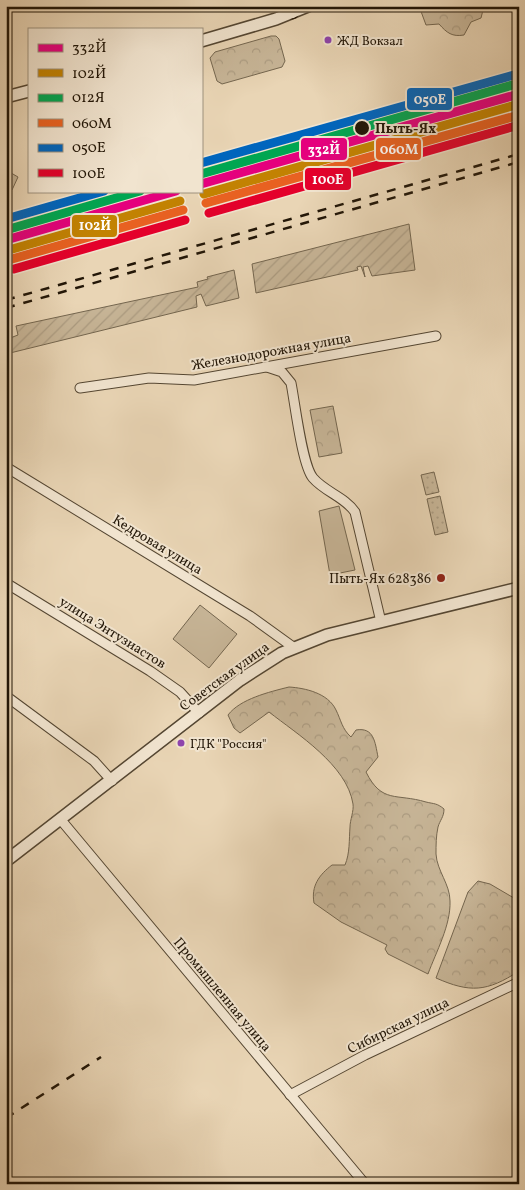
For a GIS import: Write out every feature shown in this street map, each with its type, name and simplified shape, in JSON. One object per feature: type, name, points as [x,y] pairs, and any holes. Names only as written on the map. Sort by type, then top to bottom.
[{"type":"street","points":[[202,41],[291,9],[308,6]]},
{"type":"street","points":[[6,97],[28,91]]},
{"type":"street","name":"Железнодорожная улица","points":[[80,388],[149,378],[194,380],[436,336]]},
{"type":"street","points":[[267,367],[282,372],[291,383],[310,473],[321,485],[350,505],[355,512],[380,622]]},
{"type":"street","name":"Кедровая улица","points":[[6,467],[234,606],[293,647]]},
{"type":"street","name":"улица Энтузиастов","points":[[6,583],[150,671],[180,692],[199,713]]},
{"type":"street","name":"Советская улица","points":[[6,861],[254,670],[293,647],[327,635],[519,588]]},
{"type":"street","points":[[6,696],[94,761],[112,781]]},
{"type":"street","name":"Промышленная улица","points":[[61,820],[365,1184]]},
{"type":"street","name":"Сибирская улица","points":[[290,1096],[365,1055],[519,982]]},
{"type":"green space","points":[[419,6],[484,6],[481,18],[471,22],[464,35],[456,35],[450,34],[439,24],[426,25]]},
{"type":"green space","points":[[276,36],[279,39],[285,61],[282,67],[222,84],[217,81],[210,58],[215,52]]},
{"type":"green space","points":[[6,170],[18,177],[12,190],[6,194]]},
{"type":"green space","points":[[409,224],[415,270],[372,276],[368,266],[363,267],[365,277],[361,266],[357,267],[358,270],[256,293],[252,264]]},
{"type":"green space","points":[[234,270],[239,298],[206,306],[201,294],[196,296],[197,307],[10,353],[10,338],[18,335],[16,326],[198,287],[197,282],[208,279],[207,277]]},
{"type":"green space","points":[[333,406],[342,453],[319,457],[310,410]]},
{"type":"green space","points":[[434,472],[439,492],[426,495],[421,475]]},
{"type":"green space","points":[[440,496],[448,532],[435,535],[427,499]]},
{"type":"green space","points":[[339,506],[355,570],[330,575],[319,511]]},
{"type":"green space","points":[[200,605],[237,634],[209,668],[173,639]]},
{"type":"green space","points":[[289,687],[316,692],[328,699],[351,737],[356,730],[370,733],[373,737],[378,757],[366,772],[378,789],[391,796],[415,799],[435,804],[444,809],[437,830],[436,854],[449,895],[450,910],[446,929],[428,974],[388,954],[385,949],[387,945],[341,922],[314,903],[315,886],[323,873],[332,865],[345,865],[347,860],[353,807],[349,790],[341,776],[319,752],[269,712],[240,733],[234,728],[228,715],[233,709],[247,700]]},
{"type":"green space","points":[[478,881],[490,884],[519,901],[519,971],[497,983],[478,988],[469,988],[436,978],[468,892]]},
{"type":"railway","points":[[202,171],[519,80]]},
{"type":"railway","points":[[6,300],[519,154]]},
{"type":"railway","points":[[6,308],[519,162]]},
{"type":"railway","points":[[6,228],[126,192]]},
{"type":"railway","points":[[6,1118],[101,1057]]},
{"type":"transit line","name":"050Е","points":[[202,163],[514,75]]},
{"type":"transit line","name":"012Я","points":[[202,174],[516,84]]},
{"type":"transit line","name":"332Й","points":[[202,184],[519,94]]},
{"type":"transit line","name":"102Й","points":[[204,194],[519,104]]},
{"type":"transit line","name":"060М","points":[[206,203],[519,115]]},
{"type":"transit line","name":"100Е","points":[[209,213],[519,125]]},
{"type":"transit line","name":"050Е","points":[[6,219],[100,192]]},
{"type":"transit line","name":"012Я","points":[[6,230],[137,192]]},
{"type":"transit line","name":"332Й","points":[[6,240],[173,192]]},
{"type":"transit line","name":"102Й","points":[[9,250],[180,201]]},
{"type":"transit line","name":"060М","points":[[12,259],[183,210]]},
{"type":"transit line","name":"100Е","points":[[14,269],[185,220]]},
{"type":"place","name":"ЖД Вокзал","points":[[328,40]]},
{"type":"place","name":"Пыть-Ях","points":[[362,128]]},
{"type":"place","name":"Пыть-Ях 628386","points":[[441,578]]},
{"type":"place","name":"ГДК \"Россия\"","points":[[181,743]]}]
